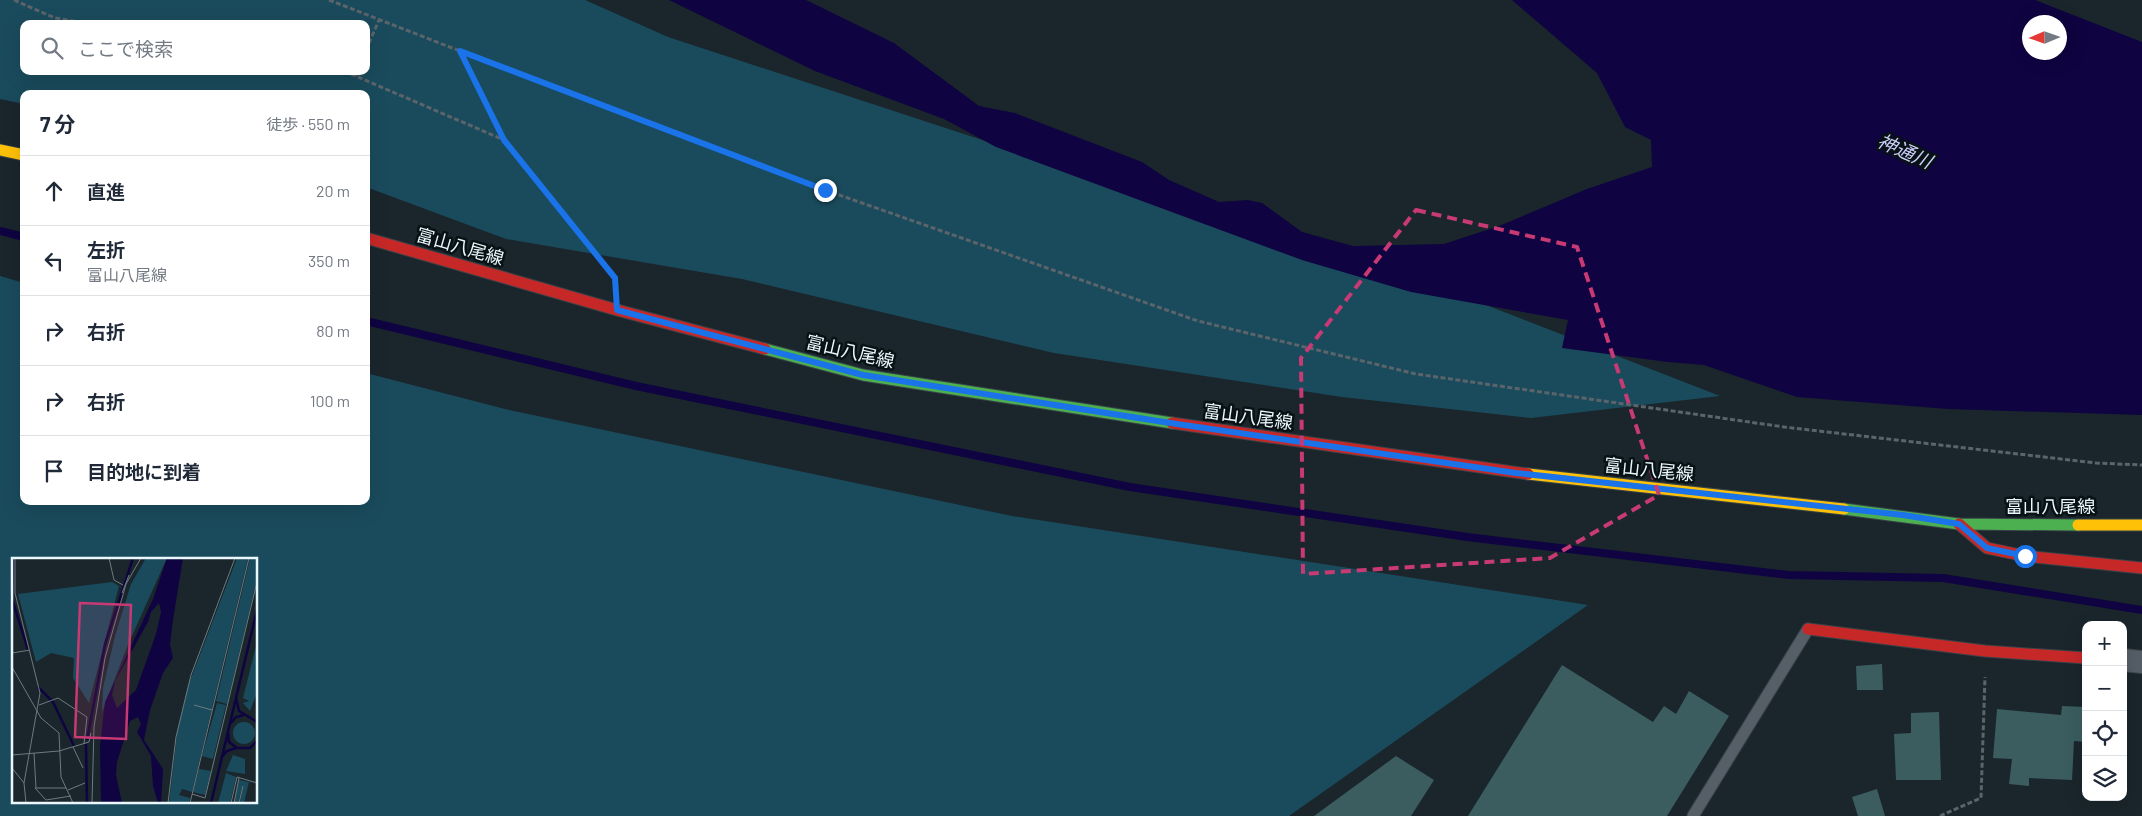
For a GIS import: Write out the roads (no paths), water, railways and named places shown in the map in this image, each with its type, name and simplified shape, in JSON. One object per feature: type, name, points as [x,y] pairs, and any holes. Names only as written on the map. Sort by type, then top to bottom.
[{"type":"main road","name":"富山八尾線","points":[[370,239],[617,310],[863,375],[1177,424],[1516,473],[1903,515],[1959,524],[2142,524]]},
{"type":"main road","points":[[1959,524],[1987,548],[2025,556],[2142,568]]},
{"type":"main road","points":[[1808,629],[1985,651],[2082,658]]},
{"type":"street","points":[[2127,660],[2142,662]]},
{"type":"lane","points":[[1694,816],[1808,629]]},
{"type":"water","name":"神通川","points":[[669,0],[806,0],[894,43],[979,106],[1015,113],[1142,162],[1169,180],[1219,202],[1248,200],[1262,203],[1302,232],[1353,246],[1444,244],[1499,226],[1587,189],[1652,167],[1651,140],[1625,127],[1597,73],[1512,0],[2035,0],[2142,42],[2142,415],[1948,409],[1797,397],[1704,365],[1562,348],[1568,320],[1411,292],[1302,260],[996,147],[944,119],[815,71]]},
{"type":"waterway","points":[[0,231],[20,236]]},
{"type":"waterway","points":[[370,322],[636,386],[1130,487],[1467,537],[1789,575],[1943,578],[2142,610]]}]
